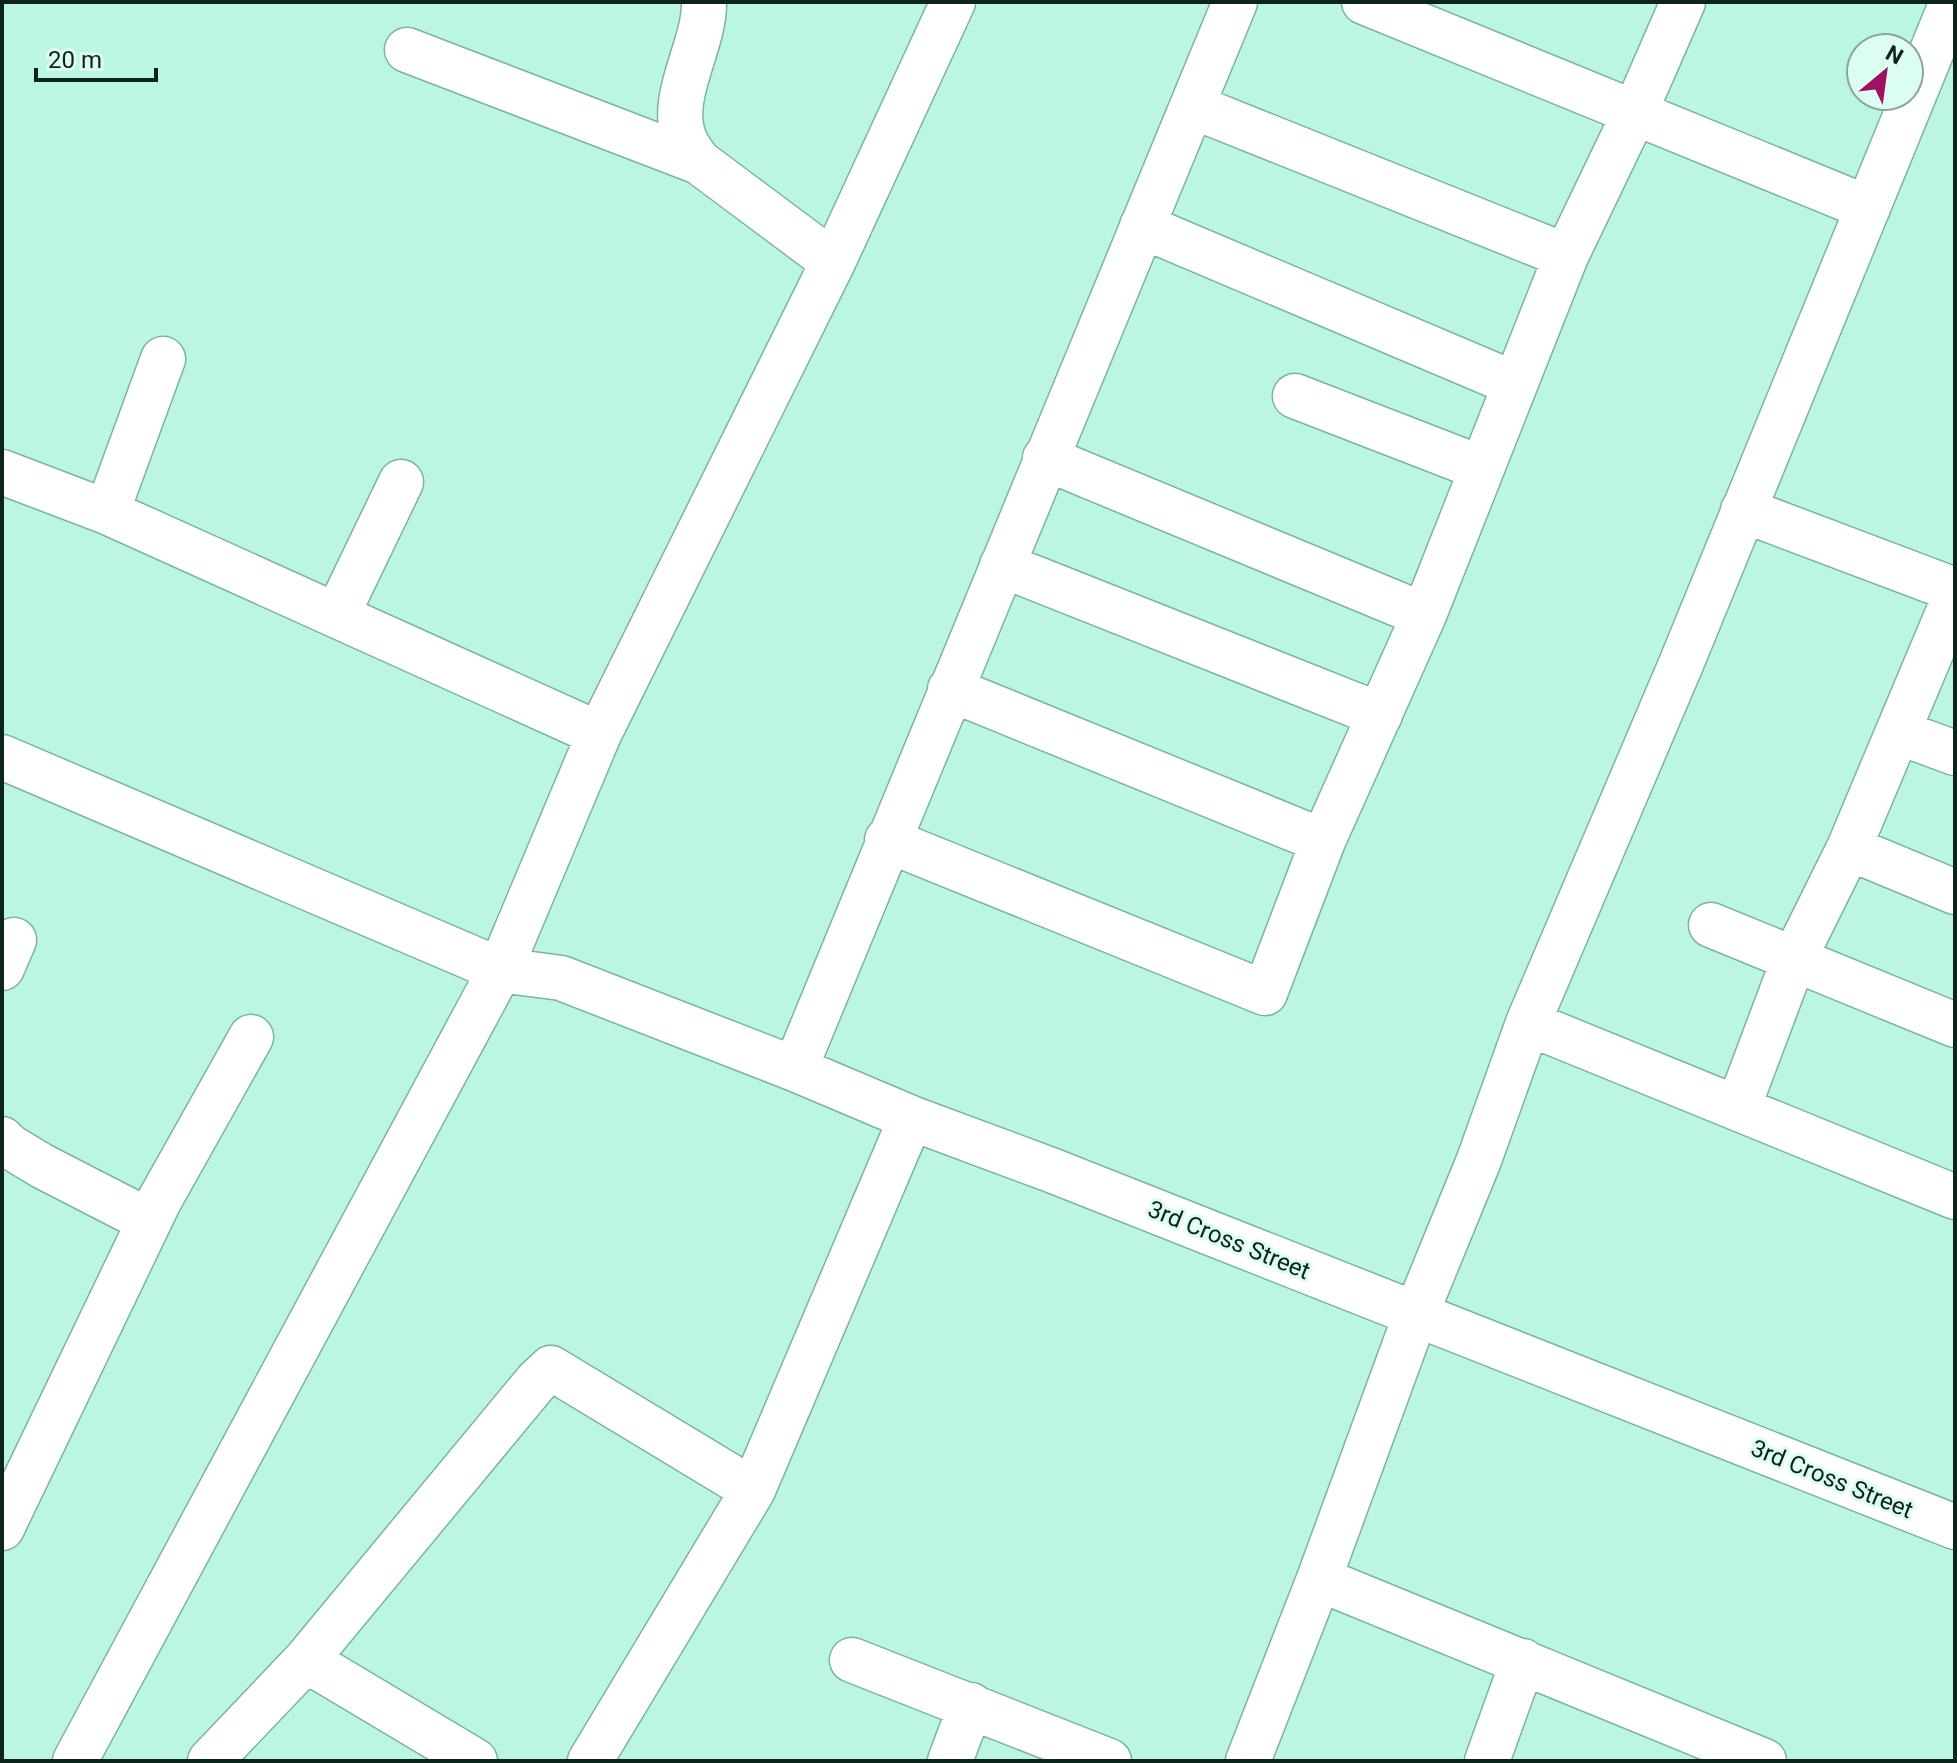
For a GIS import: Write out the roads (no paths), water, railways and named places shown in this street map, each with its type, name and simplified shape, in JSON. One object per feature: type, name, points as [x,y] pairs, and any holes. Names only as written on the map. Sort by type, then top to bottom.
[{"type":"street","points":[[75,1761],[500,970],[599,734],[833,262],[953,2]]},
{"type":"street","points":[[795,1069],[1235,2]]},
{"type":"street","points":[[1364,2],[1868,208]]},
{"type":"street","points":[[887,840],[1265,993],[1323,841],[1424,615],[1566,256],[1635,112],[1683,2]]},
{"type":"street","points":[[1248,1761],[1319,1579],[1416,1314],[1479,1160],[1528,1023],[1681,664],[1952,2]]},
{"type":"street","points":[[699,162],[685,141],[680,105],[706,8]]},
{"type":"street","points":[[407,50],[699,162],[833,262]]},
{"type":"street","points":[[1192,106],[1566,256]]},
{"type":"street","points":[[1142,226],[1515,384]]},
{"type":"street","points":[[107,512],[163,359]]},
{"type":"street","points":[[1295,396],[1481,468]]},
{"type":"street","points":[[1045,458],[1424,615]]},
{"type":"street","points":[[2,472],[107,512],[599,734]]},
{"type":"street","points":[[337,615],[401,482]]},
{"type":"street","points":[[1743,510],[1955,590]]},
{"type":"street","points":[[1002,565],[1380,715]]},
{"type":"street","points":[[1738,1108],[1794,959],[1849,848],[1955,596]]},
{"type":"street","points":[[950,689],[1323,841]]},
{"type":"street","points":[[1898,732],[1955,753]]},
{"type":"street","name":"3rd Cross Street","points":[[2,757],[500,970],[561,978],[1955,1527]]},
{"type":"street","points":[[1849,848],[1955,892]]},
{"type":"street","points":[[1711,925],[1955,1025]]},
{"type":"street","points":[[1528,1023],[1955,1197]]},
{"type":"street","points":[[2,1528],[149,1221],[251,1037]]},
{"type":"street","points":[[590,1761],[753,1490],[911,1118]]},
{"type":"street","points":[[2,1139],[42,1166],[149,1221]]},
{"type":"street","points":[[210,1761],[306,1660],[551,1368],[753,1490]]},
{"type":"street","points":[[1319,1579],[1764,1761]]},
{"type":"street","points":[[306,1660],[475,1761]]},
{"type":"street","points":[[852,1660],[1109,1761]]},
{"type":"street","points":[[1487,1761],[1523,1661]]},
{"type":"street","points":[[950,1761],[971,1705]]}]
